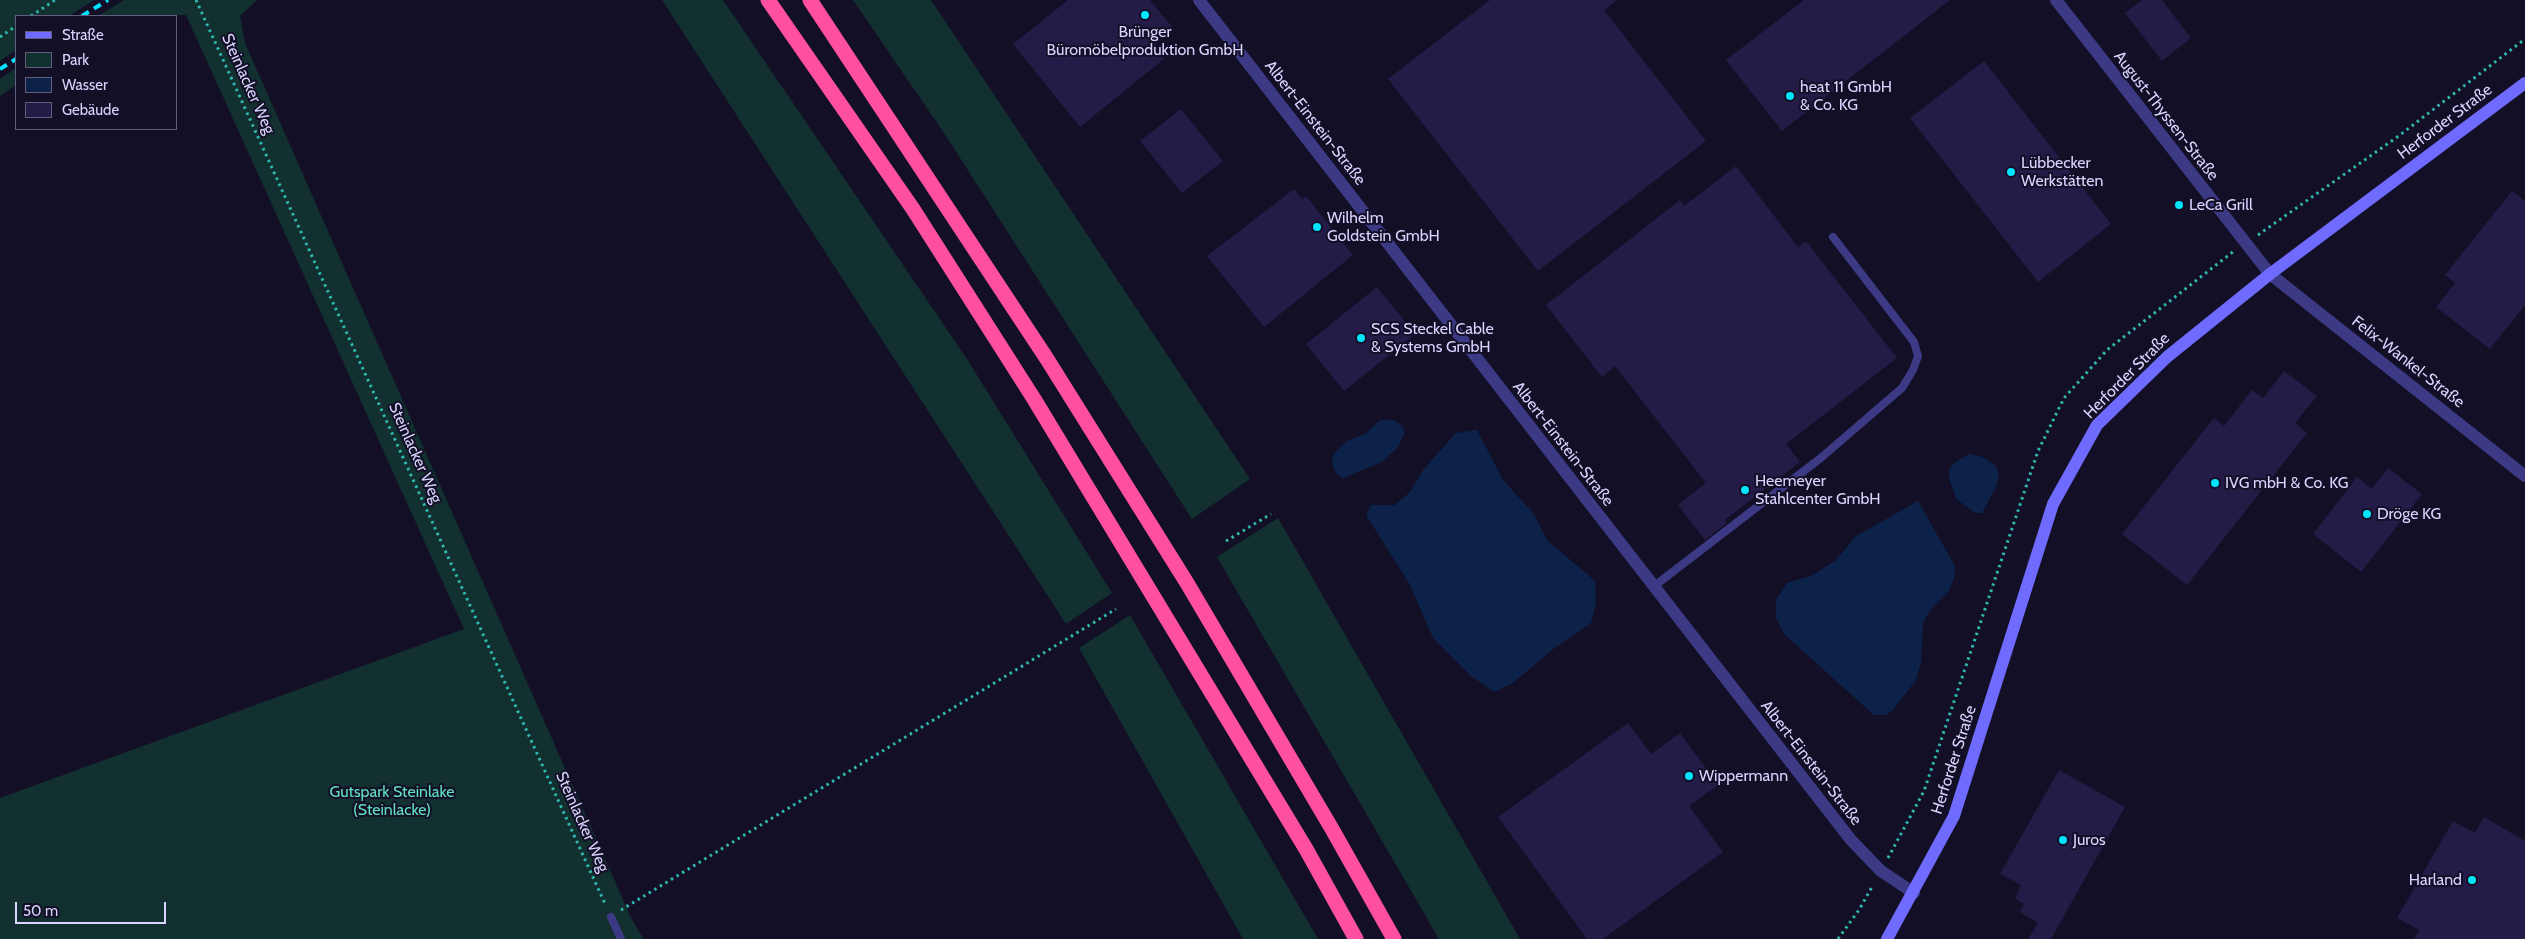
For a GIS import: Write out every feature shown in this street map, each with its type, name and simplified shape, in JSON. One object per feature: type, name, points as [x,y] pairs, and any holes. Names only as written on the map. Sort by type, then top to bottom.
[{"type":"highway","points":[[768,0],[913,208],[1034,399],[1306,849],[1356,939]]},
{"type":"highway","points":[[810,0],[1047,358],[1156,533],[1332,829],[1394,939]]},
{"type":"street","name":"Albert-Einstein-Straße","points":[[1200,0],[1850,840],[1881,871],[1914,893]]},
{"type":"street","name":"August-Thyssen-Straße","points":[[2056,0],[2270,274]]},
{"type":"street","name":"Herforder Straße","points":[[1887,939],[1914,893],[1954,816],[2053,504],[2097,425],[2167,357],[2270,274],[2525,83]]},
{"type":"street","name":"Felix-Wankel-Straße","points":[[2270,274],[2525,476]]},
{"type":"lane","points":[[1653,587],[1822,457],[1902,388],[1913,370],[1918,356],[1914,342],[1833,236]]},
{"type":"lane","points":[[611,916],[621,939]]},
{"type":"path","points":[[32,15],[55,0]]},
{"type":"path","name":"Steinlacker Weg","points":[[196,0],[611,916]]},
{"type":"path","points":[[0,37],[15,27]]},
{"type":"path","points":[[1838,939],[1859,910],[1924,791],[2038,451],[2064,398],[2107,350],[2244,243],[2292,212],[2400,135],[2525,39]]},
{"type":"path","points":[[1226,541],[1271,514]]},
{"type":"path","points":[[611,916],[1116,609]]},
{"type":"green space","points":[[0,0],[94,0],[71,15],[15,15],[15,51],[0,61]]},
{"type":"green space","name":"Gutspark Steinlake (Steinlacke)","points":[[124,0],[257,0],[240,16],[245,43],[632,920],[644,939],[0,939],[0,798],[464,629],[186,15],[100,15]]},
{"type":"green space","points":[[662,0],[723,0],[967,359],[1112,593],[1066,624]]},
{"type":"green space","points":[[853,0],[931,0],[1250,479],[1192,519],[944,133]]},
{"type":"green space","points":[[15,69],[15,86],[0,96],[0,79]]},
{"type":"green space","points":[[1278,518],[1520,939],[1439,939],[1217,557]]},
{"type":"green space","points":[[1130,615],[1318,939],[1243,939],[1079,648]]},
{"type":"water","points":[[1380,420],[1394,420],[1401,425],[1405,432],[1398,447],[1382,462],[1343,478],[1338,475],[1333,468],[1332,459],[1336,451],[1347,441],[1365,434]]},
{"type":"water","points":[[1477,430],[1503,480],[1534,514],[1547,540],[1595,581],[1596,604],[1591,623],[1552,650],[1513,683],[1494,692],[1471,676],[1433,638],[1409,583],[1366,515],[1371,505],[1395,505],[1410,492],[1423,470],[1456,433]]},
{"type":"water","points":[[1969,454],[1983,457],[1996,466],[1999,475],[1996,487],[1982,513],[1975,513],[1956,499],[1949,478],[1949,469],[1955,462]]},
{"type":"water","points":[[1918,501],[1955,566],[1954,578],[1949,591],[1930,610],[1923,623],[1921,662],[1916,680],[1893,710],[1886,715],[1874,715],[1784,634],[1776,618],[1776,600],[1787,583],[1813,575],[1836,560],[1856,536]]},
{"type":"building","points":[[1068,0],[1150,0],[1174,29],[1153,46],[1164,59],[1080,127],[1013,44]]},
{"type":"building","points":[[1490,0],[1617,0],[1604,10],[1706,141],[1538,271],[1388,79]]},
{"type":"building","name":"heat 11 GmbH & Co. KG","points":[[1804,0],[1950,0],[1782,131],[1726,60]]},
{"type":"building","points":[[2142,0],[2162,0],[2191,38],[2162,61],[2125,13]]},
{"type":"building","name":"Lübbecker Werkstätten","points":[[1984,61],[2111,224],[2038,282],[1910,118]]},
{"type":"building","points":[[1181,109],[1223,161],[1182,193],[1140,141]]},
{"type":"building","points":[[1736,166],[1798,247],[1806,241],[1897,358],[1786,444],[1800,462],[1725,520],[1727,523],[1705,540],[1678,505],[1706,483],[1615,366],[1602,377],[1546,305],[1680,200],[1684,206]]},
{"type":"building","points":[[1294,189],[1302,199],[1306,196],[1353,255],[1264,327],[1207,256]]},
{"type":"building","points":[[2512,191],[2525,201],[2525,305],[2490,349],[2436,307],[2455,283],[2445,275]]},
{"type":"building","name":"SCS Steckel Cable & Systems GmbH","points":[[1377,287],[1415,334],[1344,391],[1306,344]]},
{"type":"building","name":"IVG mbH & Co. KG","points":[[2284,371],[2317,396],[2295,423],[2307,433],[2187,585],[2122,534],[2214,418],[2224,426],[2252,390],[2263,398]]},
{"type":"building","name":"Dröge KG","points":[[2388,468],[2422,494],[2361,572],[2313,534],[2357,477],[2372,489]]},
{"type":"building","points":[[1628,723],[1651,754],[1680,733],[1718,785],[1689,806],[1723,852],[1603,939],[1587,939],[1498,817]]},
{"type":"building","name":"Juros","points":[[2059,770],[2125,807],[2051,939],[2028,939],[2038,923],[2020,912],[2024,904],[2015,898],[2021,885],[2000,874]]},
{"type":"building","name":"Harland","points":[[2484,817],[2525,841],[2525,939],[2414,939],[2419,930],[2397,918],[2453,821],[2475,833]]},
{"type":"railway","points":[[84,15],[108,0]]},
{"type":"railway","points":[[0,69],[15,60]]},
{"type":"place","name":"Brünger Büromöbelproduktion GmbH","points":[[1145,15]]},
{"type":"place","name":"heat 11 GmbH & Co. KG","points":[[1790,96]]},
{"type":"place","name":"Lübbecker Werkstätten","points":[[2011,172]]},
{"type":"place","name":"LeCa Grill","points":[[2179,205]]},
{"type":"place","name":"Wilhelm Goldstein GmbH","points":[[1317,227]]},
{"type":"place","name":"SCS Steckel Cable & Systems GmbH","points":[[1361,338]]},
{"type":"place","name":"IVG mbH & Co. KG","points":[[2215,483]]},
{"type":"place","name":"Heemeyer Stahlcenter GmbH","points":[[1745,490]]},
{"type":"place","name":"Dröge KG","points":[[2367,514]]},
{"type":"place","name":"Wippermann","points":[[1689,776]]},
{"type":"place","name":"Juros","points":[[2063,840]]},
{"type":"place","name":"Harland","points":[[2472,880]]}]
